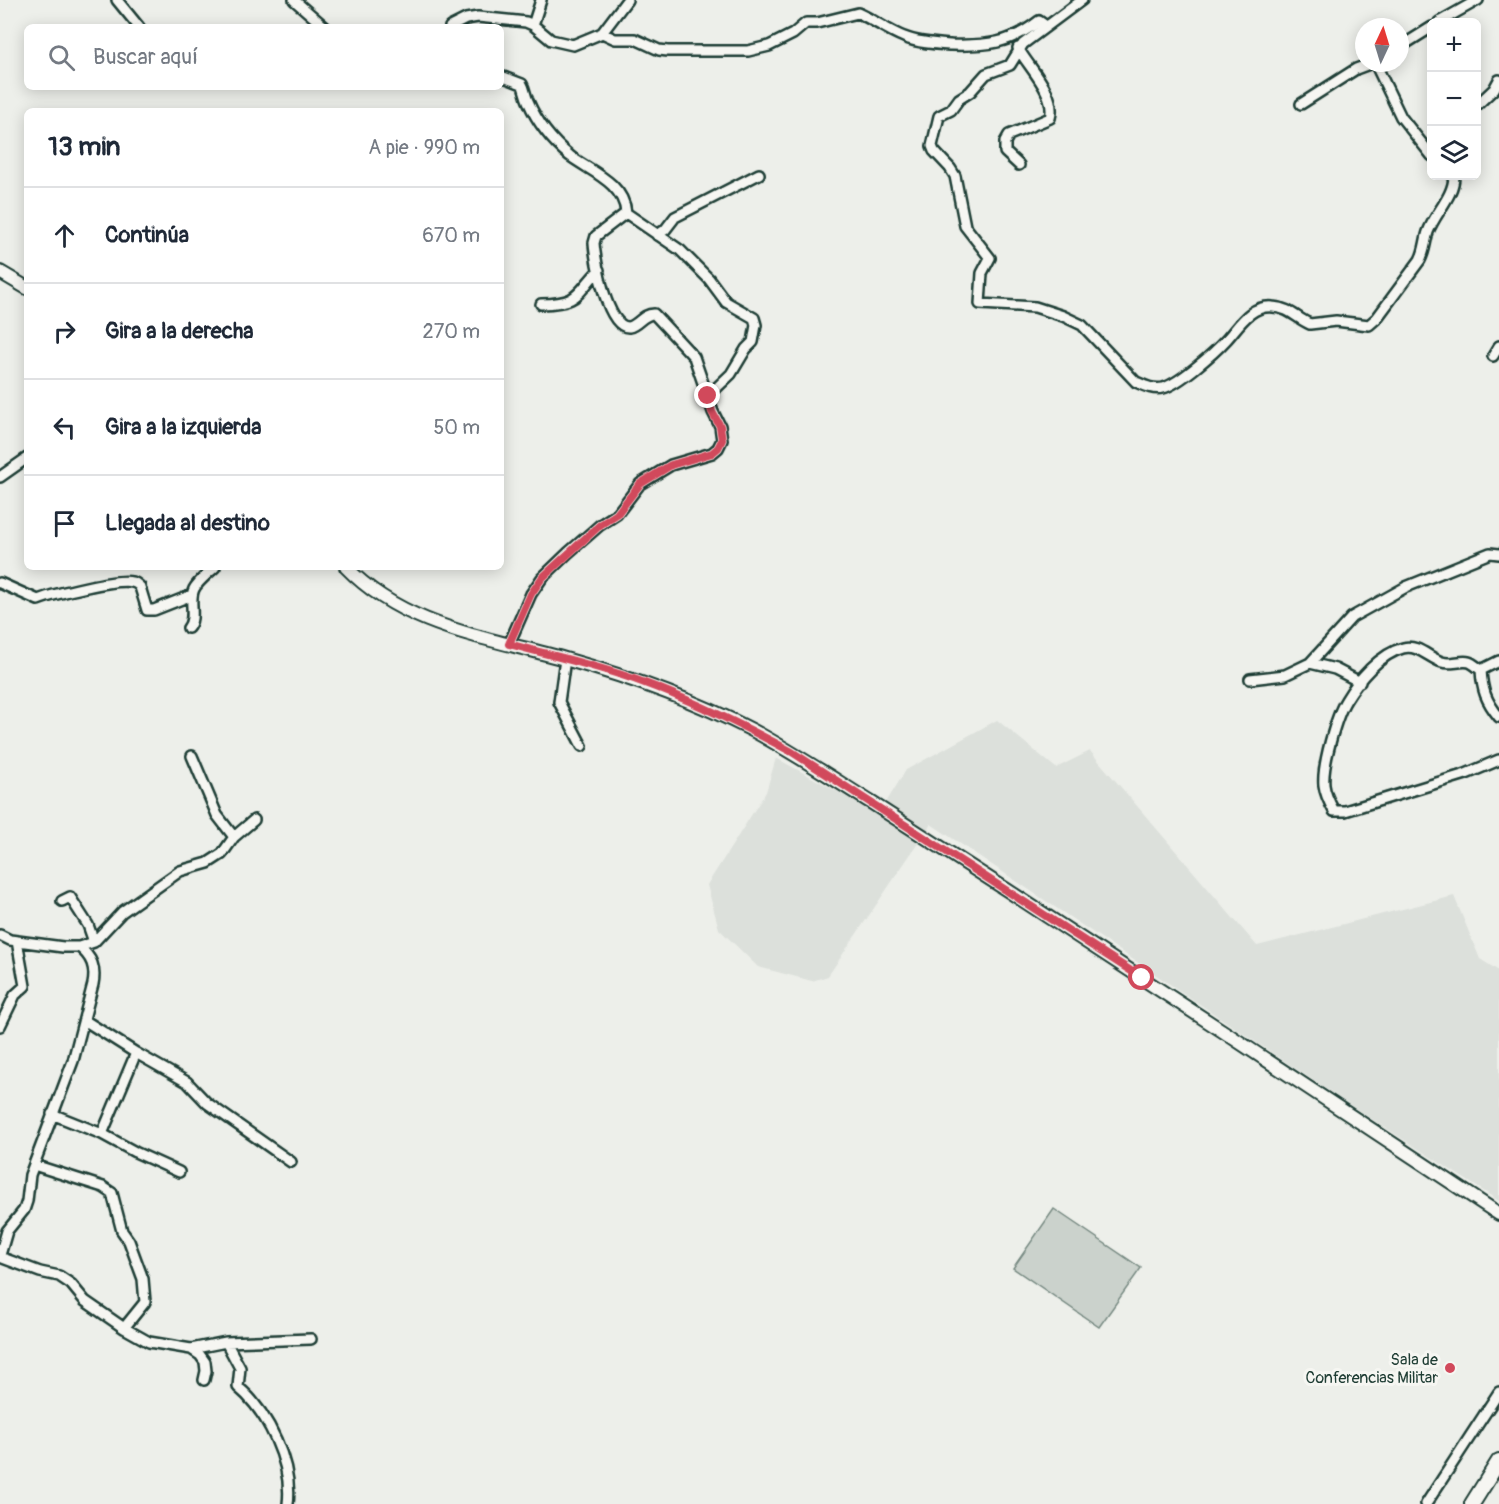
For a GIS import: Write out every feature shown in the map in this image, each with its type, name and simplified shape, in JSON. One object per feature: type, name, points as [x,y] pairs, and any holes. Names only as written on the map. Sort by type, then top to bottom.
[{"type":"main road","points":[[0,272],[24,286]]},
{"type":"main road","points":[[349,570],[366,586],[396,606],[431,623],[641,682],[707,708],[792,752],[1132,971],[1499,1214]]},
{"type":"main road","points":[[1472,1504],[1499,1461]]},
{"type":"street","points":[[117,0],[137,24]]},
{"type":"street","points":[[294,0],[322,24]]},
{"type":"street","points":[[533,25],[541,0]]},
{"type":"street","points":[[456,24],[478,17],[526,22],[551,40],[573,45],[602,33],[627,0]]},
{"type":"street","points":[[1082,0],[1023,44],[1010,65],[986,74],[970,93],[959,99],[951,110],[939,116],[932,146],[955,176],[965,226],[990,258],[982,273],[980,304],[1035,307],[1063,315],[1082,325],[1136,382],[1148,388],[1162,388],[1173,384],[1225,342],[1246,317],[1257,309],[1271,307],[1286,309],[1310,324],[1336,321],[1369,325],[1377,318],[1420,260],[1425,250],[1427,234],[1453,186],[1454,180]]},
{"type":"street","points":[[1446,18],[1478,0]]},
{"type":"street","points":[[602,33],[615,39],[635,39],[659,50],[748,51],[769,46],[794,34],[806,23],[817,23],[858,13],[904,37],[922,42],[980,46],[1013,38],[1039,21],[1046,26]]},
{"type":"street","points":[[1409,41],[1427,30]]},
{"type":"street","points":[[1013,38],[1049,96],[1053,110],[1050,118],[1009,135],[1005,142],[1005,152],[1019,165]]},
{"type":"street","points":[[1301,104],[1355,70]]},
{"type":"street","points":[[1378,72],[1401,117],[1427,151]]},
{"type":"street","points":[[504,77],[522,84],[535,116],[548,133],[572,157],[588,166],[614,188],[626,213],[680,250],[709,279],[726,302],[754,318],[756,325],[753,342],[746,349],[731,374],[708,396]]},
{"type":"street","points":[[1481,101],[1494,89],[1499,80]]},
{"type":"street","points":[[657,235],[665,230],[675,217],[759,174]]},
{"type":"street","points":[[509,644],[525,605],[542,578],[600,525],[617,514],[640,484],[671,465],[712,453],[722,440],[720,426],[712,412],[694,357],[654,314],[647,314],[632,326],[627,327],[622,325],[608,307],[594,247],[596,236],[626,213]]},
{"type":"street","points":[[541,304],[562,303],[572,299],[588,285],[599,270]]},
{"type":"street","points":[[1493,356],[1499,346]]},
{"type":"street","points":[[0,477],[24,460]]},
{"type":"street","points":[[1250,680],[1285,675],[1310,663],[1352,617],[1406,587],[1490,553],[1499,554]]},
{"type":"street","points":[[188,628],[192,622],[192,595],[195,587],[212,570]]},
{"type":"street","points":[[0,583],[38,600],[97,586],[131,581],[140,587],[147,610],[154,610],[192,595]]},
{"type":"street","points":[[1481,670],[1469,662],[1442,663],[1418,649],[1405,647],[1386,655],[1345,701],[1334,730],[1324,768],[1326,791],[1334,811],[1345,811],[1466,774],[1499,760]]},
{"type":"street","points":[[565,659],[559,702],[582,746]]},
{"type":"street","points":[[1481,670],[1499,662]]},
{"type":"street","points":[[1310,663],[1335,669],[1360,682]]},
{"type":"street","points":[[1481,670],[1487,703],[1499,717]]},
{"type":"street","points":[[192,756],[217,815],[234,837]]},
{"type":"street","points":[[0,935],[17,941],[63,947],[79,947],[94,942],[114,918],[145,894],[180,871],[208,863],[222,854],[234,837],[254,820]]},
{"type":"street","points":[[62,901],[70,897],[88,925],[94,942]]},
{"type":"street","points":[[0,1026],[15,995],[25,986],[17,941]]},
{"type":"street","points":[[79,947],[88,954],[95,975],[84,1020],[73,1061],[30,1175],[24,1210],[7,1231],[0,1256],[40,1272],[59,1276],[71,1284],[85,1301],[149,1342],[191,1349],[226,1342],[311,1339]]},
{"type":"street","points":[[84,1020],[187,1082],[207,1103],[291,1162]]},
{"type":"street","points":[[102,1134],[136,1053]]},
{"type":"street","points":[[52,1114],[102,1134],[179,1172]]},
{"type":"street","points":[[34,1164],[103,1187],[112,1193],[122,1231],[129,1241],[143,1279],[145,1302],[124,1328]]},
{"type":"street","points":[[226,1342],[240,1368],[238,1387],[260,1409],[271,1428],[286,1467],[290,1491],[288,1504]]},
{"type":"street","points":[[191,1349],[205,1362],[204,1380]]},
{"type":"street","points":[[1426,1504],[1499,1392]]},
{"type":"shaded area","points":[[997,720],[1056,768],[1090,751],[1257,946],[1454,896],[1480,959],[1499,971],[1499,1201],[1350,1105],[931,824],[828,976],[812,981],[758,967],[719,929],[707,885],[766,792],[776,758],[879,814],[906,770]]},
{"type":"shaded area","points":[[1054,1209],[1141,1268],[1099,1327],[1013,1268]]},
{"type":"place","name":"Sala de Conferencias Militar","points":[[1450,1368]]},
{"type":"route","points":[[708,396],[712,412],[720,426],[722,440],[718,448],[712,453],[671,465],[640,484],[617,514],[600,525],[542,578],[520,615],[509,644],[641,682],[707,708],[792,752],[1142,978]]}]
